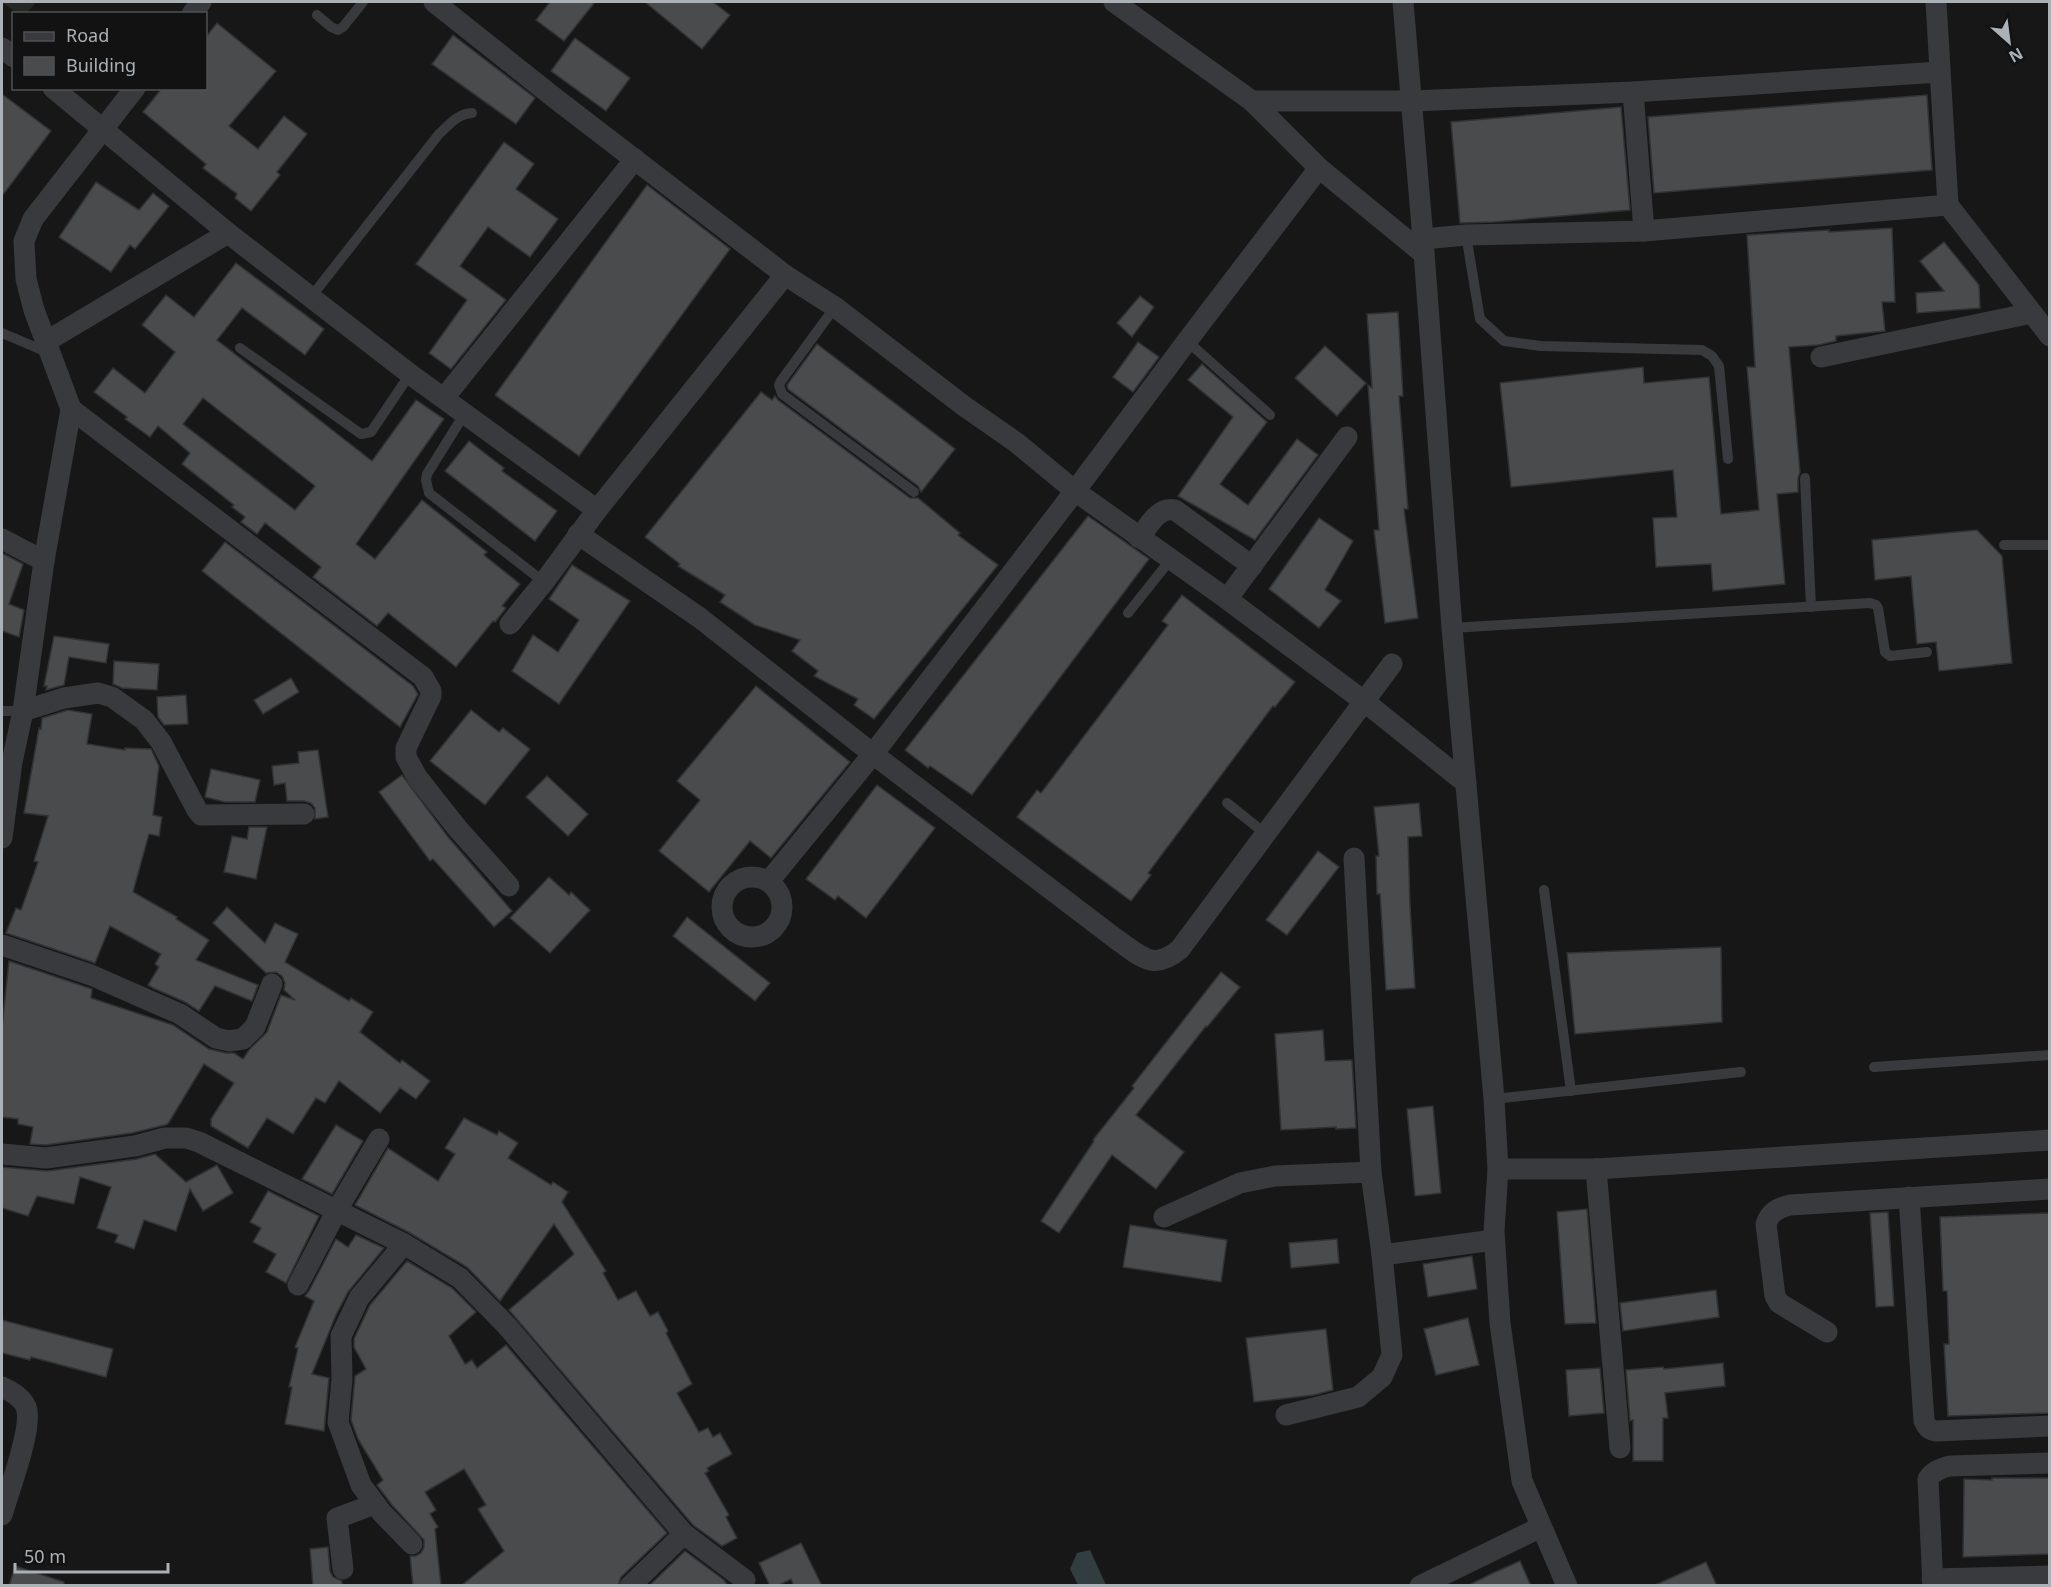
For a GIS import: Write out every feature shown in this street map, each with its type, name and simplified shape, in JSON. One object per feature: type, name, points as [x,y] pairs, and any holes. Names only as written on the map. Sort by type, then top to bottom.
[{"type":"street","points":[[434,2],[556,99],[785,274],[835,307],[955,399],[1017,443],[1139,538],[1227,599],[1365,702],[1466,783]]},
{"type":"street","points":[[1114,2],[1252,101],[1319,168],[1424,246]]},
{"type":"street","points":[[1403,2],[1424,246],[1452,628],[1494,1099],[1498,1168],[1494,1240],[1500,1328],[1522,1481],[1567,1586]]},
{"type":"street","points":[[1936,2],[1948,205],[2049,336]]},
{"type":"street","points":[[1252,101],[1412,101],[1633,92],[1940,72]]},
{"type":"street","points":[[55,90],[228,233],[410,374],[597,510]]},
{"type":"street","points":[[2,838],[12,711],[44,561],[70,409],[34,310],[26,279],[24,241],[33,219],[133,90]]},
{"type":"street","points":[[1633,92],[1644,231]]},
{"type":"street","points":[[444,398],[635,159]]},
{"type":"street","points":[[769,881],[873,754],[1076,491],[1186,341],[1319,168]]},
{"type":"street","points":[[1424,246],[1466,235],[1644,231],[1948,205]]},
{"type":"street","points":[[49,347],[228,233]]},
{"type":"street","points":[[510,624],[544,582],[578,534],[785,274]]},
{"type":"street","points":[[1821,357],[2032,313]]},
{"type":"street","points":[[70,409],[423,677],[431,691],[431,696],[406,748],[406,758],[417,777],[458,829],[509,886]]},
{"type":"street","points":[[1227,599],[1347,437]]},
{"type":"street","points":[[1139,538],[1160,511],[1168,508],[1175,510],[1252,566]]},
{"type":"street","points":[[578,534],[700,618],[873,754],[1116,939],[1154,962],[1173,956],[1180,949],[1392,664]]},
{"type":"street","points":[[2,538],[44,561]]},
{"type":"street","points":[[12,711],[64,698],[98,693],[112,697],[144,720],[161,742],[201,815],[304,814]]},
{"type":"street","points":[[1286,1415],[1358,1397],[1382,1377],[1392,1355],[1371,1172],[1354,858]]},
{"type":"street","points":[[2,945],[91,975],[180,1014],[216,1038],[229,1041],[243,1039],[255,1027],[272,984]]},
{"type":"street","points":[[2,1154],[46,1158],[135,1146],[165,1138],[186,1138],[199,1142],[404,1244],[460,1278],[507,1326],[684,1534],[745,1580]]},
{"type":"street","points":[[298,1285],[337,1210],[379,1139]]},
{"type":"street","points":[[1498,1168],[1596,1169],[2049,1140]]},
{"type":"street","points":[[1596,1169],[1620,1448]]},
{"type":"street","points":[[1164,1217],[1240,1183],[1275,1176],[1371,1172]]},
{"type":"street","points":[[1827,1332],[1779,1303],[1775,1296],[1766,1224],[1769,1216],[1781,1207],[2049,1188]]},
{"type":"street","points":[[1909,1197],[1926,1426],[1932,1431],[2049,1426]]},
{"type":"street","points":[[1382,1255],[1494,1240]]},
{"type":"street","points":[[404,1244],[359,1298],[341,1336],[342,1379],[338,1422],[361,1485],[375,1504],[412,1544]]},
{"type":"street","points":[[2,1387],[21,1399],[26,1406],[29,1422],[2,1515]]},
{"type":"street","points":[[2049,1462],[1950,1466],[1943,1467],[1928,1479],[1933,1582],[2049,1576]]},
{"type":"street","points":[[343,1569],[336,1520],[338,1517],[375,1504]]},
{"type":"street","points":[[1423,1585],[1541,1527]]},
{"type":"street","points":[[630,1586],[684,1534]]},
{"type":"lane","points":[[317,15],[338,30],[363,2]]},
{"type":"lane","points":[[311,297],[439,134],[456,118],[472,113]]},
{"type":"lane","points":[[1466,235],[1480,318],[1504,341],[1541,346],[1702,350],[1712,356],[1719,366],[1728,459]]},
{"type":"lane","points":[[835,307],[781,381],[779,385],[782,393],[914,492]]},
{"type":"lane","points":[[2,333],[49,347]]},
{"type":"lane","points":[[1186,341],[1270,415]]},
{"type":"lane","points":[[240,348],[361,434],[371,432],[410,374]]},
{"type":"lane","points":[[465,413],[427,474],[429,493],[544,582]]},
{"type":"lane","points":[[1805,478],[1811,607]]},
{"type":"lane","points":[[2004,545],[2049,545]]},
{"type":"lane","points":[[1128,613],[1171,559]]},
{"type":"lane","points":[[1452,628],[1873,604],[1879,612],[1887,655],[1927,652]]},
{"type":"lane","points":[[1227,803],[1267,835]]},
{"type":"lane","points":[[1544,890],[1571,1090]]},
{"type":"lane","points":[[1874,1067],[2049,1055]]},
{"type":"lane","points":[[1494,1099],[1741,1072]]},
{"type":"shaded area","points":[[2,2],[36,2],[28,12],[16,12]]},
{"type":"shaded area","points":[[1090,1550],[1106,1585],[1078,1585],[1070,1569],[1077,1553]]},
{"type":"building","points":[[550,2],[595,2],[564,41],[536,20]]},
{"type":"building","points":[[645,2],[713,2],[730,15],[702,49]]},
{"type":"building","points":[[217,23],[276,71],[229,126],[258,149],[284,116],[307,134],[277,172],[280,175],[251,211],[235,198],[237,194],[203,168],[206,164],[143,112],[160,90],[207,90],[207,36]]},
{"type":"building","points":[[453,35],[535,98],[516,124],[432,64]]},
{"type":"building","points":[[575,38],[630,78],[606,111],[551,71]]},
{"type":"building","points":[[2,94],[51,131],[2,196]]},
{"type":"building","points":[[1927,95],[1932,170],[1654,193],[1648,117]]},
{"type":"building","points":[[1621,107],[1630,210],[1460,223],[1451,122]]},
{"type":"building","points":[[504,142],[534,164],[516,189],[558,219],[530,257],[488,227],[460,266],[506,300],[451,369],[429,353],[467,300],[416,264]]},
{"type":"building","points":[[96,182],[139,210],[153,193],[169,206],[135,249],[130,245],[111,272],[59,237]]},
{"type":"building","points":[[647,185],[730,249],[579,456],[495,395]]},
{"type":"building","points":[[1892,228],[1895,302],[1882,302],[1885,331],[1836,336],[1836,341],[1789,347],[1800,472],[1798,492],[1777,494],[1785,584],[1713,591],[1711,564],[1656,567],[1653,518],[1677,517],[1673,470],[1511,487],[1500,383],[1643,367],[1644,383],[1709,377],[1721,514],[1759,510],[1747,367],[1755,367],[1747,235]]},
{"type":"building","points":[[1944,242],[1979,285],[1980,308],[1917,313],[1916,293],[1944,291],[1920,261]]},
{"type":"building","points":[[236,263],[324,329],[305,355],[242,308],[217,340],[372,461],[416,400],[444,419],[356,544],[375,559],[422,500],[487,552],[484,555],[520,584],[502,606],[506,608],[456,667],[388,613],[377,626],[313,577],[321,567],[265,523],[257,534],[241,522],[245,517],[232,507],[234,505],[182,464],[190,453],[158,426],[150,437],[94,392],[113,368],[145,393],[175,352],[142,325],[166,295],[194,317]],"holes":[[[203,398],[315,486],[295,510],[183,424]]]},
{"type":"building","points":[[1140,296],[1154,307],[1132,337],[1117,323]]},
{"type":"building","points":[[1398,312],[1403,396],[1399,396],[1408,509],[1404,509],[1418,618],[1385,623],[1374,530],[1379,530],[1368,385],[1372,388],[1367,314]]},
{"type":"building","points":[[1138,342],[1159,357],[1133,392],[1113,377]]},
{"type":"building","points":[[817,344],[955,449],[921,492],[918,486],[788,389],[787,385]]},
{"type":"building","points":[[1325,346],[1366,383],[1337,416],[1295,378]]},
{"type":"building","points":[[1202,364],[1267,422],[1220,484],[1248,505],[1297,439],[1318,455],[1255,540],[1178,496],[1233,417],[1188,380]]},
{"type":"building","points":[[761,392],[772,400],[775,396],[910,498],[918,498],[960,533],[958,535],[998,565],[874,719],[854,705],[858,699],[814,676],[818,671],[792,651],[800,640],[755,625],[720,602],[725,595],[678,566],[680,564],[645,537]]},
{"type":"building","points":[[469,441],[504,468],[502,471],[557,511],[535,541],[445,471]]},
{"type":"building","points":[[1088,516],[1149,559],[972,795],[930,766],[928,768],[905,750]]},
{"type":"building","points":[[1319,518],[1353,541],[1325,590],[1341,601],[1319,628],[1269,589]]},
{"type":"building","points":[[1977,530],[2002,556],[2012,663],[1939,671],[1936,642],[1917,644],[1911,576],[1875,580],[1872,540]]},
{"type":"building","points":[[225,542],[413,686],[418,694],[400,727],[202,571]]},
{"type":"building","points":[[2,553],[23,564],[9,604],[24,610],[19,637],[2,631]]},
{"type":"building","points":[[572,565],[630,601],[559,704],[512,671],[533,635],[558,652],[579,620],[549,599]]},
{"type":"building","points":[[1182,595],[1295,682],[1275,707],[1273,706],[1148,873],[1151,875],[1131,901],[1017,817],[1037,790],[1041,793],[1168,625],[1162,621]]},
{"type":"building","points":[[54,636],[109,644],[106,663],[69,657],[64,685],[46,690],[47,686],[44,686]]},
{"type":"building","points":[[114,661],[159,664],[157,690],[122,688],[113,684]]},
{"type":"building","points":[[291,678],[299,692],[263,714],[254,700]]},
{"type":"building","points":[[756,686],[850,762],[771,858],[750,841],[709,892],[659,851],[700,800],[677,781]]},
{"type":"building","points":[[186,695],[188,724],[164,725],[158,717],[157,697]]},
{"type":"building","points":[[68,710],[92,714],[87,744],[125,750],[125,748],[151,749],[159,766],[153,815],[162,817],[159,836],[149,834],[133,892],[177,917],[176,919],[209,940],[196,960],[258,985],[252,1001],[215,986],[199,1011],[153,988],[148,985],[159,967],[155,964],[161,954],[110,926],[95,963],[6,933],[16,908],[21,910],[38,862],[34,861],[48,816],[24,813],[39,728],[41,729],[42,718]]},
{"type":"building","points":[[471,710],[499,732],[503,728],[530,749],[485,805],[430,761]]},
{"type":"building","points":[[318,750],[328,817],[315,819],[315,808],[311,803],[287,801],[285,783],[274,785],[272,766],[299,763],[298,752]]},
{"type":"building","points":[[211,769],[260,780],[255,802],[225,802],[205,797]]},
{"type":"building","points":[[402,775],[448,837],[512,911],[494,927],[433,859],[430,861],[379,792]]},
{"type":"building","points":[[547,776],[588,814],[568,836],[526,797]]},
{"type":"building","points":[[877,785],[935,828],[866,918],[838,896],[835,900],[806,879]]},
{"type":"building","points":[[1419,803],[1422,836],[1408,837],[1415,988],[1386,990],[1380,894],[1377,894],[1376,856],[1379,856],[1374,807]]},
{"type":"building","points":[[249,827],[267,827],[256,879],[224,872],[232,836],[247,839]]},
{"type":"building","points":[[1318,851],[1339,867],[1287,935],[1266,920]]},
{"type":"building","points":[[549,877],[569,895],[571,892],[590,910],[550,953],[510,918]]},
{"type":"building","points":[[227,907],[265,943],[275,923],[298,934],[285,962],[349,1001],[351,998],[373,1012],[360,1032],[400,1063],[402,1060],[430,1081],[416,1099],[400,1088],[380,1113],[339,1081],[325,1103],[316,1098],[293,1134],[267,1118],[248,1148],[211,1126],[211,1119],[234,1083],[204,1064],[168,1124],[132,1133],[46,1145],[30,1144],[33,1127],[18,1124],[18,1119],[2,1117],[2,1026],[9,961],[92,989],[91,998],[173,1025],[209,1049],[234,1053],[243,1059],[267,1032],[281,995],[295,1000],[284,990],[285,983],[282,976],[276,972],[266,973],[213,923]]},
{"type":"building","points":[[687,917],[770,983],[755,1001],[673,936]]},
{"type":"building","points":[[1721,947],[1722,1022],[1575,1034],[1567,953]]},
{"type":"building","points":[[1221,972],[1240,987],[1136,1115],[1184,1152],[1156,1189],[1112,1155],[1059,1233],[1041,1221],[1093,1140],[1134,1088],[1132,1086]]},
{"type":"building","points":[[1323,1030],[1325,1061],[1352,1060],[1356,1128],[1281,1130],[1275,1034]]},
{"type":"building","points":[[1433,1106],[1441,1193],[1415,1196],[1407,1109]]},
{"type":"building","points":[[464,1118],[497,1135],[499,1131],[518,1143],[508,1158],[551,1185],[553,1182],[568,1192],[562,1202],[606,1271],[603,1273],[618,1300],[636,1291],[650,1316],[658,1312],[692,1384],[677,1393],[699,1432],[708,1428],[713,1437],[720,1433],[732,1454],[707,1468],[709,1471],[705,1473],[729,1515],[726,1517],[737,1538],[722,1546],[693,1525],[509,1310],[574,1254],[554,1224],[500,1301],[467,1267],[410,1233],[355,1205],[388,1148],[438,1181],[455,1154],[445,1148]]},
{"type":"building","points":[[336,1125],[363,1141],[332,1194],[302,1179]]},
{"type":"building","points":[[155,1154],[186,1182],[217,1165],[233,1193],[203,1211],[190,1189],[176,1231],[144,1220],[134,1249],[115,1242],[118,1235],[97,1228],[111,1187],[80,1177],[74,1204],[37,1196],[28,1216],[2,1208],[2,1167],[47,1171],[137,1159]]},
{"type":"building","points":[[268,1191],[319,1216],[286,1283],[266,1272],[276,1254],[253,1242],[261,1228],[250,1222]]},
{"type":"building","points":[[1587,1209],[1596,1323],[1565,1324],[1557,1212]]},
{"type":"building","points":[[1888,1212],[1894,1306],[1876,1307],[1870,1213]]},
{"type":"building","points":[[2049,1213],[2049,1413],[1948,1416],[1944,1344],[1949,1344],[1947,1291],[1943,1291],[1940,1217]]},
{"type":"building","points":[[1130,1225],[1227,1240],[1221,1282],[1123,1267]]},
{"type":"building","points":[[356,1235],[384,1248],[348,1292],[312,1374],[329,1378],[324,1431],[285,1424],[292,1387],[289,1387],[298,1348],[295,1347],[314,1301],[305,1296],[336,1239],[348,1247]]},
{"type":"building","points":[[1337,1239],[1339,1263],[1291,1268],[1289,1243]]},
{"type":"building","points":[[1472,1256],[1477,1289],[1428,1297],[1423,1264]]},
{"type":"building","points":[[407,1261],[452,1288],[476,1312],[449,1336],[465,1364],[472,1360],[477,1368],[506,1345],[667,1533],[621,1577],[618,1586],[462,1585],[504,1551],[478,1509],[486,1505],[464,1469],[425,1492],[436,1510],[430,1514],[438,1527],[435,1529],[441,1585],[413,1586],[410,1556],[421,1553],[424,1540],[377,1485],[383,1480],[358,1439],[351,1420],[355,1376],[366,1369],[354,1347],[354,1339],[370,1305]]},
{"type":"building","points":[[1716,1290],[1719,1317],[1623,1331],[1620,1303]]},
{"type":"building","points":[[1468,1318],[1479,1365],[1436,1375],[1424,1329]]},
{"type":"building","points":[[2,1320],[113,1349],[106,1377],[31,1357],[30,1360],[2,1353]]},
{"type":"building","points":[[1326,1329],[1333,1390],[1314,1395],[1254,1402],[1246,1338]]},
{"type":"building","points":[[1723,1363],[1725,1386],[1665,1393],[1668,1418],[1663,1418],[1663,1461],[1633,1461],[1633,1420],[1630,1421],[1626,1370]]},
{"type":"building","points":[[1600,1368],[1604,1413],[1569,1416],[1566,1370]]},
{"type":"building","points":[[1992,1478],[2049,1478],[2049,1554],[1963,1557],[1964,1479],[1992,1480]]},
{"type":"building","points":[[801,1543],[822,1586],[794,1586],[791,1579],[777,1586],[770,1586],[759,1563]]},
{"type":"building","points":[[328,1547],[330,1571],[333,1577],[342,1581],[342,1586],[313,1586],[310,1549]]},
{"type":"building","points":[[685,1551],[724,1580],[728,1586],[649,1586]]},
{"type":"building","points":[[1520,1561],[1531,1586],[1467,1586],[1493,1573]]},
{"type":"building","points":[[1706,1562],[1717,1586],[1653,1586]]},
{"type":"building","points":[[15,1566],[64,1582],[64,1586],[9,1586]]}]
